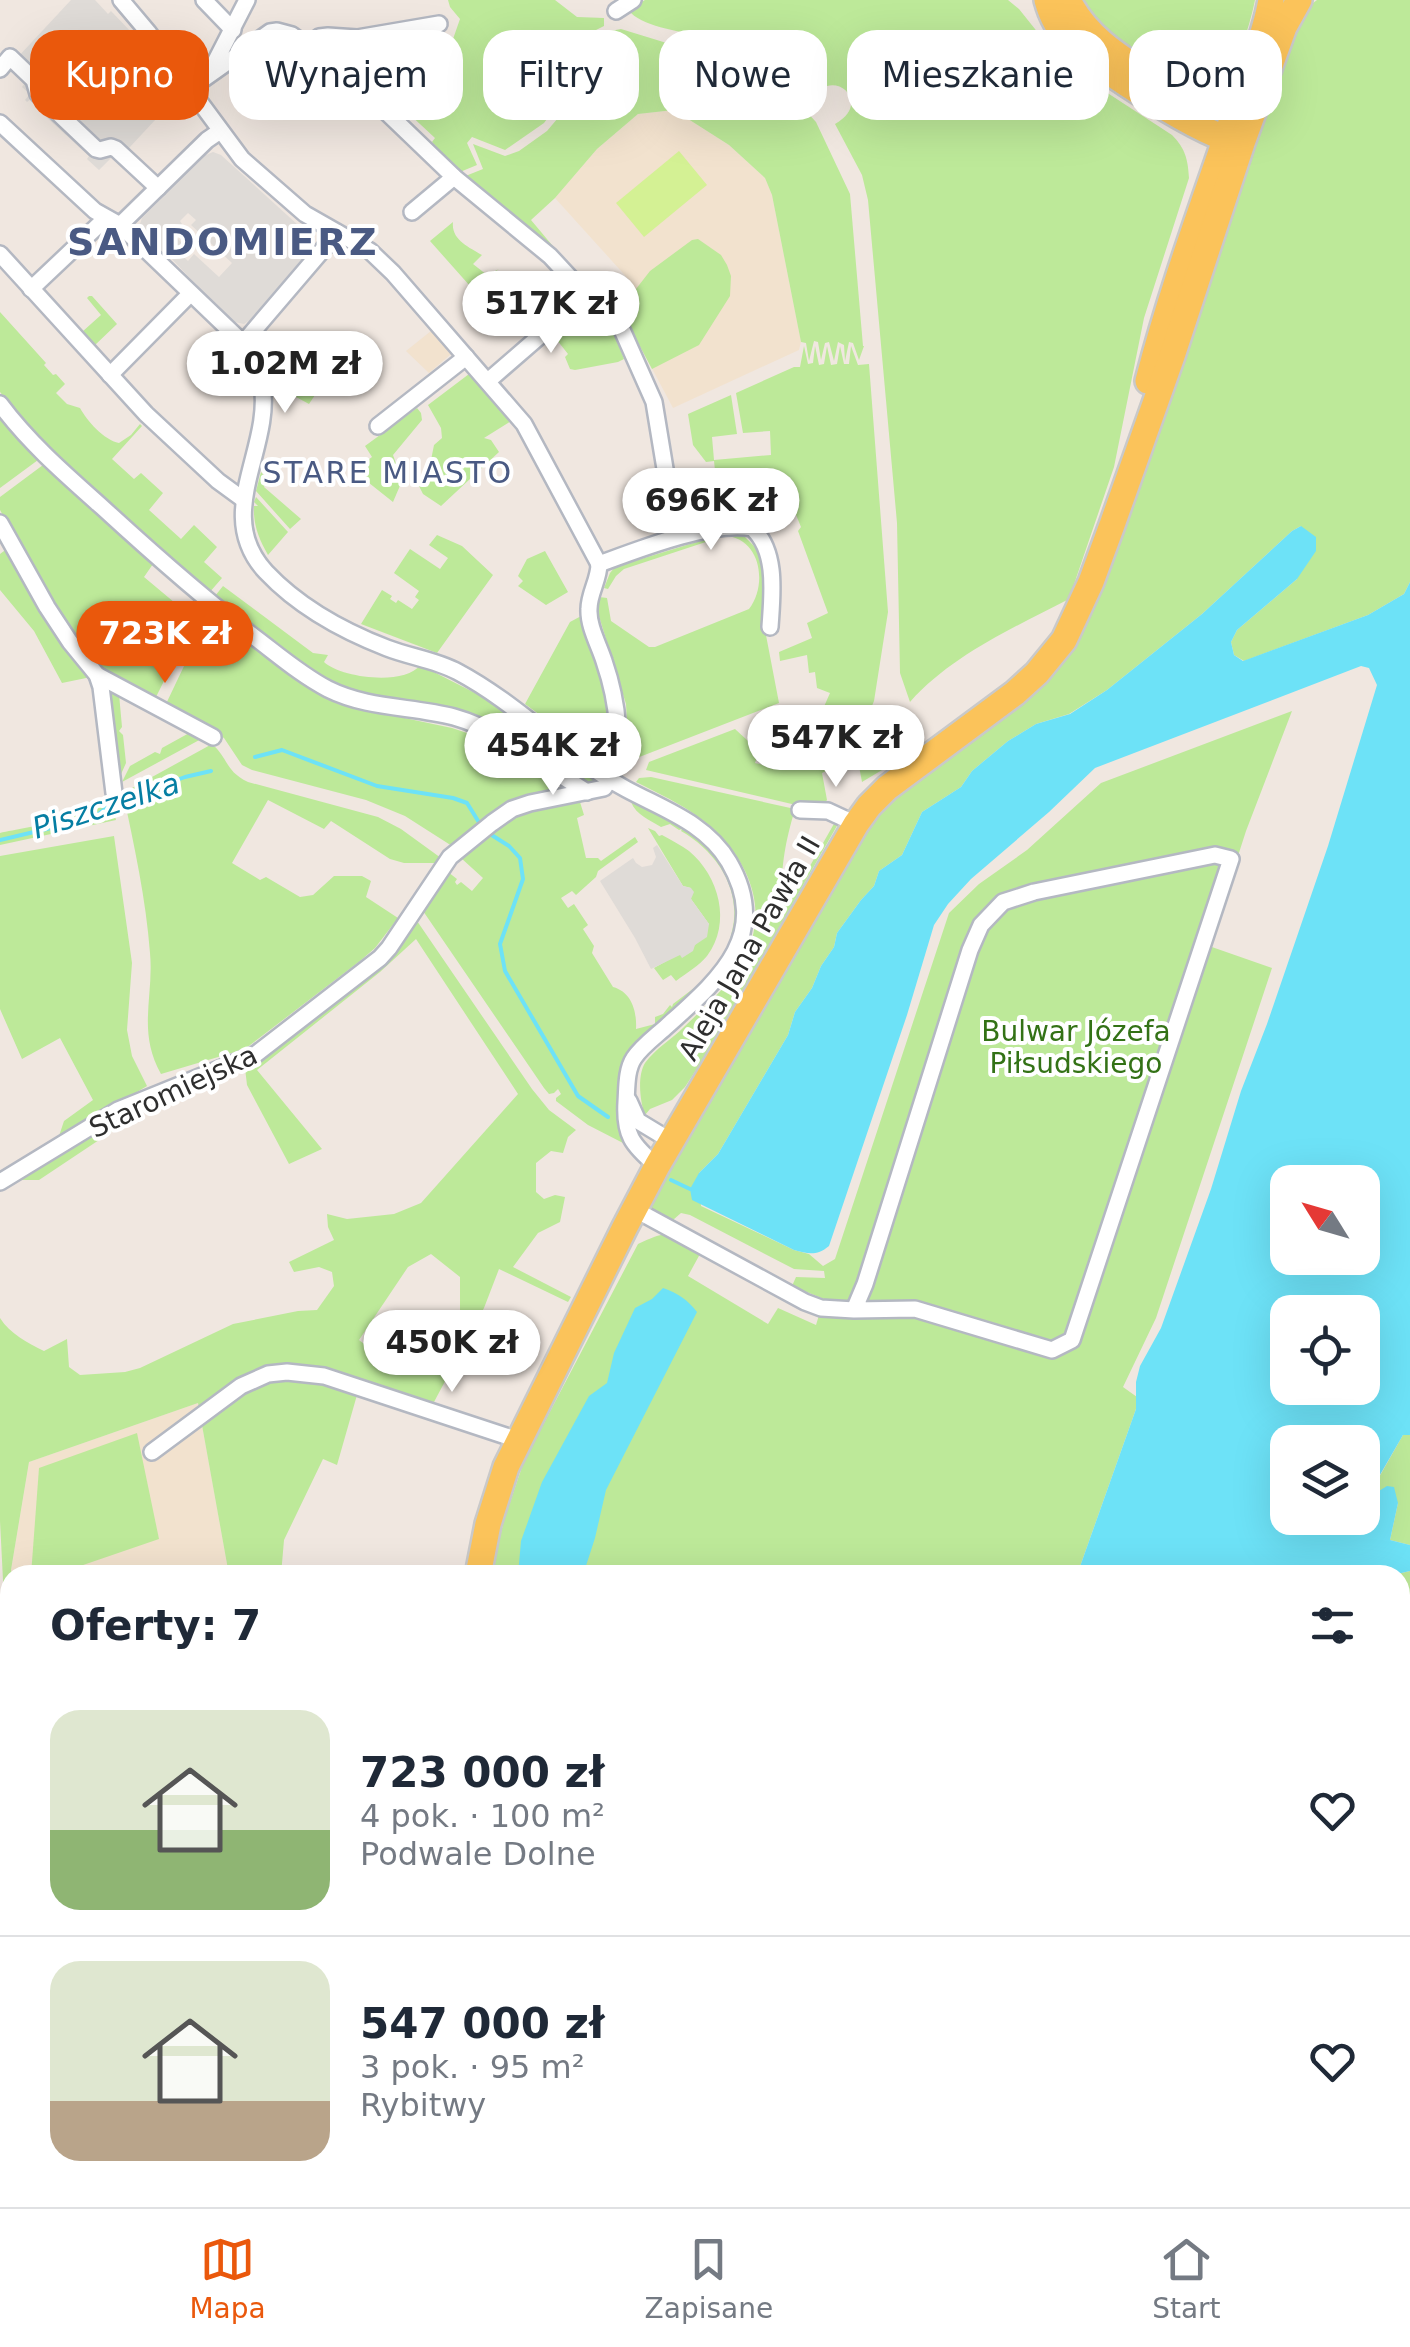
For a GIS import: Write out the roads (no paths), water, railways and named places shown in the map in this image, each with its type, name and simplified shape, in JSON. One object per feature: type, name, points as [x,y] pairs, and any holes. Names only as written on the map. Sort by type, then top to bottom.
[{"type":"main road","points":[[1048,0],[1057,24],[1069,40],[1095,62],[1129,80]]},
{"type":"main road","points":[[1068,0],[1074,14],[1095,38],[1129,64]]},
{"type":"main road","points":[[1261,30],[1271,0]]},
{"type":"main road","points":[[1232,137],[1286,20],[1300,0]]},
{"type":"main road","points":[[1190,120],[1206,164],[1206,195]]},
{"type":"main road","points":[[1203,120],[1232,137]]},
{"type":"main road","points":[[1232,137],[1236,120]]},
{"type":"main road","name":"Aleja Jana Pawła II","points":[[1120,498],[1161,327],[1206,195],[1232,137]]},
{"type":"main road","name":"Aleja Jana Pawła II","points":[[480,1565],[506,1467],[634,1208],[856,824],[887,788],[1015,693],[1064,640],[1091,582],[1172,356],[1232,137]]},
{"type":"street","points":[[121,0],[145,30]]},
{"type":"street","points":[[204,0],[233,30],[247,0]]},
{"type":"street","points":[[616,11],[633,0]]},
{"type":"street","points":[[404,30],[439,24]]},
{"type":"street","points":[[209,74],[229,37]]},
{"type":"street","points":[[5,63],[34,80],[38,94],[96,149],[116,149],[158,188]]},
{"type":"street","points":[[209,115],[242,159],[274,188],[305,214],[370,251],[393,272],[524,424],[599,564],[588,612],[616,706],[618,736],[611,779]]},
{"type":"street","points":[[396,120],[454,177],[550,256],[589,298],[606,304],[615,314],[654,402],[669,494]]},
{"type":"street","points":[[0,123],[113,221],[243,343],[258,369],[263,401],[242,522],[252,556],[266,572],[299,601],[344,628],[387,648],[458,672],[611,779],[683,818],[716,844],[735,874],[744,917],[734,957],[630,1065],[625,1118],[628,1133],[642,1154],[657,1166]]},
{"type":"street","points":[[31,289],[158,188],[220,131]]},
{"type":"street","points":[[412,212],[454,177]]},
{"type":"street","points":[[243,343],[337,233]]},
{"type":"street","points":[[0,254],[146,414],[244,500]]},
{"type":"street","points":[[110,375],[190,294]]},
{"type":"street","points":[[488,382],[589,298]]},
{"type":"street","points":[[378,426],[466,358]]},
{"type":"street","points":[[0,404],[48,458],[160,560],[214,607],[300,671],[348,698],[474,724],[586,792]]},
{"type":"street","points":[[0,522],[47,606],[97,675],[114,793]]},
{"type":"street","points":[[599,564],[678,537],[736,526],[752,528],[762,540],[770,565],[770,627]]},
{"type":"street","points":[[97,675],[213,737]]},
{"type":"street","name":"Staromiejska","points":[[0,1182],[118,1110],[240,1062],[271,1044],[390,948],[450,856],[473,837],[512,810],[604,788],[611,779]]},
{"type":"street","points":[[800,810],[828,811],[856,824]]},
{"type":"street","points":[[634,1208],[820,1308],[854,1310],[915,1309],[1052,1350],[1072,1340],[1231,859],[1215,855],[1034,892],[1003,902],[981,924],[854,1310]]},
{"type":"street","points":[[627,1092],[638,1121],[672,1140]]},
{"type":"street","points":[[152,1452],[241,1386],[268,1374],[287,1372],[324,1376],[518,1440]]},
{"type":"water","points":[[1301,526],[1316,537],[1316,551],[1297,579],[1237,630],[1231,642],[1234,655],[1243,661],[1368,615],[1404,594],[1410,582],[1410,1435],[1403,1435],[1380,1475],[1380,1425],[1270,1425],[1270,1535],[1380,1535],[1380,1490],[1394,1487],[1398,1503],[1390,1540],[1410,1545],[1410,1565],[1081,1565],[1136,1409],[1140,1366],[1161,1328],[1328,846],[1377,685],[1369,668],[1361,666],[1095,768],[971,879],[934,925],[829,1246],[812,1253],[794,1250],[692,1200],[690,1189],[718,1154],[788,1035],[795,1012],[834,947],[837,933],[874,886],[879,871],[902,855],[922,812],[961,787],[972,771],[1008,741],[1036,724],[1070,714],[1107,690],[1202,614]]},
{"type":"water","points":[[663,1288],[682,1297],[697,1312],[606,1490],[586,1565],[519,1565],[521,1541],[542,1482],[589,1396],[607,1383],[614,1353],[635,1308]]},
{"type":"waterway","name":"Piszczelka","points":[[255,757],[282,750],[377,786],[453,798],[467,803],[480,824]]},
{"type":"waterway","name":"Piszczelka","points":[[0,840],[93,818],[110,805],[211,771]]},
{"type":"waterway","name":"Piszczelka","points":[[490,834],[520,858],[523,879],[500,944],[505,971],[578,1096],[608,1117]]},
{"type":"waterway","name":"Piszczelka","points":[[671,1180],[690,1189]]},
{"type":"district","name":"SANDOMIERZ","points":[[223,242]]},
{"type":"district","name":"STARE MIASTO","points":[[388,473]]},
{"type":"park label","name":"Bulwar Józefa Piłsudskiego","points":[[1076,1047]]}]
